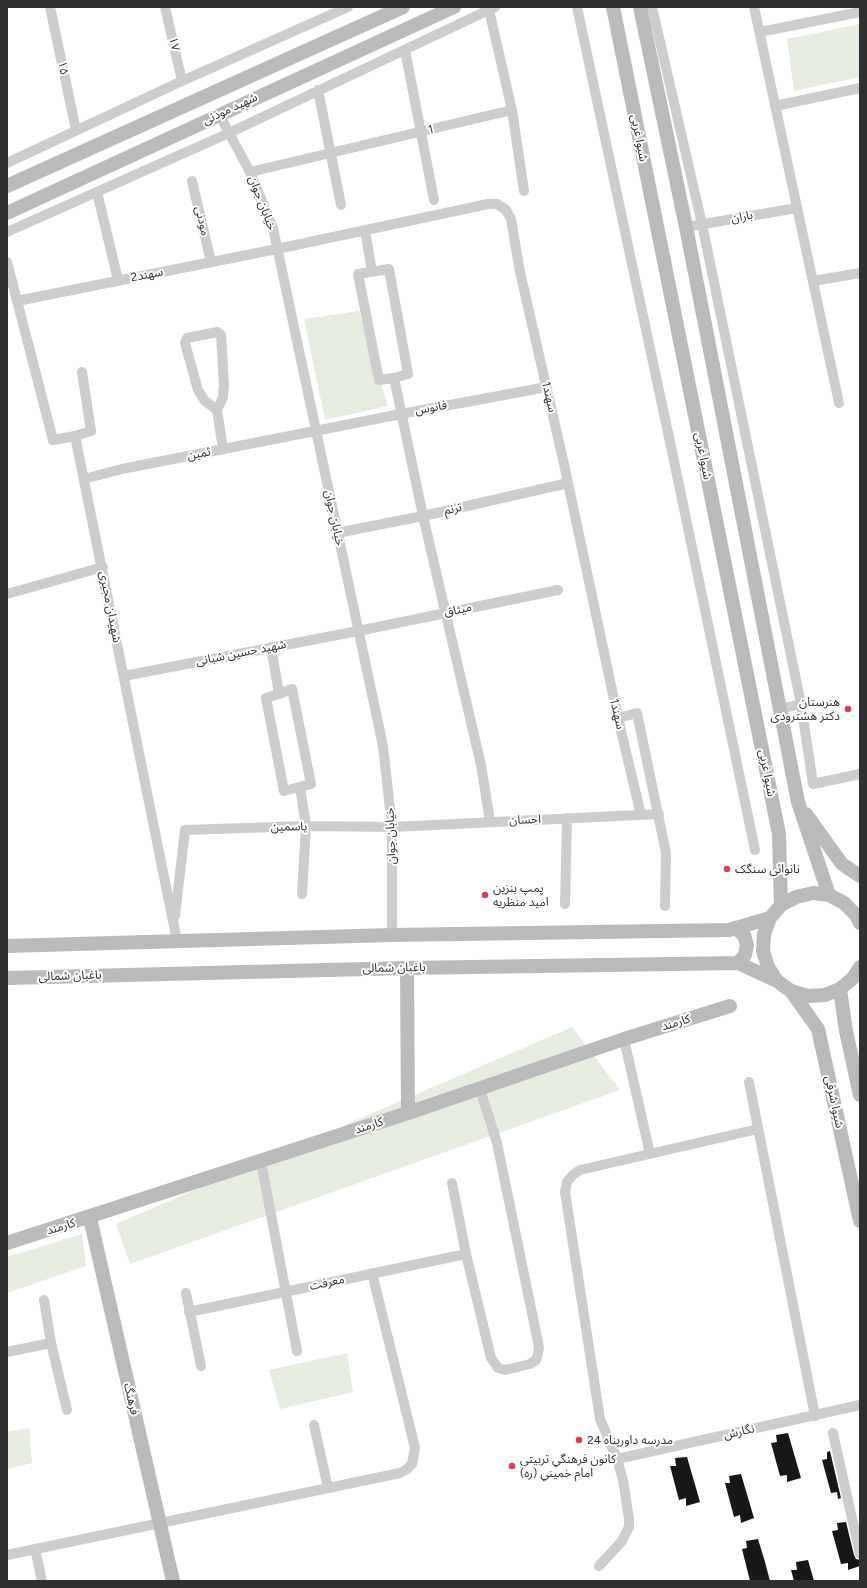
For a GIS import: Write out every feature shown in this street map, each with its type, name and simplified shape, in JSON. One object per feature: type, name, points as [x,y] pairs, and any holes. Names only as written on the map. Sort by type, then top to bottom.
[{"type":"street","name":"۱۵","points":[[50,7],[76,130]]},
{"type":"street","name":"۱۷","points":[[165,7],[182,81]]},
{"type":"street","points":[[7,163],[327,12],[348,7]]},
{"type":"street","name":"شهید موذنی","points":[[7,186],[403,7]]},
{"type":"street","name":"شهید موذنی","points":[[7,213],[454,7]]},
{"type":"street","points":[[577,7],[755,850]]},
{"type":"street","name":"شیوا غربی","points":[[613,7],[779,834],[781,905]]},
{"type":"street","name":"شیوا غربی","points":[[640,7],[686,227],[798,802],[829,895]]},
{"type":"street","points":[[652,7],[702,224],[801,704],[813,784],[860,774]]},
{"type":"street","points":[[754,7],[839,404]]},
{"type":"street","points":[[7,232],[229,132],[492,9],[512,110],[524,191]]},
{"type":"street","points":[[760,32],[860,12]]},
{"type":"street","points":[[405,50],[434,200]]},
{"type":"street","points":[[775,106],[860,88]]},
{"type":"street","points":[[318,90],[341,205]]},
{"type":"street","name":"1","points":[[250,172],[512,110]]},
{"type":"street","name":"خیابان جوان","points":[[219,114],[250,172],[273,228],[383,746],[392,827],[392,935]]},
{"type":"street","name":"موذنی","points":[[192,181],[211,262]]},
{"type":"street","points":[[97,192],[118,280]]},
{"type":"street","name":"1سهند","points":[[277,249],[488,204],[497,204],[506,210],[511,218],[520,272],[547,387],[618,718],[642,815]]},
{"type":"street","name":"باران","points":[[686,227],[797,208]]},
{"type":"street","points":[[365,230],[372,272]]},
{"type":"street","name":"2سهند","points":[[17,300],[277,249]]},
{"type":"street","points":[[7,262],[53,440],[91,431],[82,372]]},
{"type":"street","points":[[389,269],[408,374],[394,378],[379,380],[358,274],[389,269]]},
{"type":"street","points":[[813,282],[860,273]]},
{"type":"street","points":[[217,410],[204,400],[198,390],[185,343],[187,338],[217,332],[221,335],[224,385],[223,397],[217,410],[223,450]]},
{"type":"street","points":[[394,378],[423,516],[481,765],[490,821]]},
{"type":"street","name":"فانوس","points":[[316,431],[547,387]]},
{"type":"street","name":"ثمین","points":[[84,479],[122,469],[316,431]]},
{"type":"street","name":"شهیدان مجیری","points":[[75,436],[103,568],[177,941]]},
{"type":"street","name":"ترنم","points":[[337,533],[423,516],[568,483]]},
{"type":"street","points":[[7,594],[103,568]]},
{"type":"street","name":"میثاق","points":[[358,631],[558,590]]},
{"type":"street","name":"شهید حسین شبانی","points":[[124,676],[358,631]]},
{"type":"street","points":[[271,647],[279,694]]},
{"type":"street","points":[[292,689],[311,784],[284,791],[266,698],[279,694],[292,689]]},
{"type":"street","points":[[780,708],[801,704]]},
{"type":"street","points":[[618,718],[637,712],[666,853],[665,906]]},
{"type":"street","points":[[300,787],[306,826],[302,894]]},
{"type":"street","points":[[798,802],[842,864],[860,876]]},
{"type":"street","name":"احسان","points":[[392,827],[490,821],[659,814]]},
{"type":"street","points":[[565,904],[566,818]]},
{"type":"street","name":"یاسمین","points":[[174,926],[185,830],[306,826],[392,827]]},
{"type":"street","points":[[778,982],[768,967],[763,951],[764,934],[770,918],[781,905],[796,897],[813,893],[829,895],[844,903],[859,918]]},
{"type":"street","points":[[7,946],[392,935],[729,930],[770,918]]},
{"type":"street","points":[[735,928],[744,935],[747,945],[745,955],[738,963]]},
{"type":"street","name":"باغبان شمالی","points":[[7,978],[407,968],[738,963],[778,982],[792,991]]},
{"type":"street","points":[[407,968],[408,1113]]},
{"type":"street","points":[[792,991],[808,996],[824,995],[840,989],[858,974]]},
{"type":"street","points":[[840,989],[846,1031],[860,1095]]},
{"type":"street","name":"شیوا شرقی","points":[[792,991],[818,1029],[860,1220]]},
{"type":"street","name":"کارمند","points":[[7,1243],[90,1218],[261,1162],[624,1039],[730,1006]]},
{"type":"street","points":[[624,1039],[650,1154]]},
{"type":"street","points":[[749,1082],[815,1416]]},
{"type":"street","points":[[452,1183],[466,1254],[493,1363],[498,1368],[505,1370],[530,1364],[536,1360],[538,1347],[497,1143],[480,1089]]},
{"type":"street","points":[[599,1566],[622,1541],[629,1527],[629,1519],[623,1480],[617,1459],[600,1419],[565,1192],[567,1182],[580,1170],[758,1129]]},
{"type":"street","points":[[261,1162],[297,1351]]},
{"type":"street","name":"فرهنگ","points":[[90,1218],[173,1581]]},
{"type":"street","name":"معرفت","points":[[189,1312],[466,1254]]},
{"type":"street","points":[[7,1555],[400,1473],[407,1469],[412,1464],[415,1456],[415,1448],[372,1273]]},
{"type":"street","points":[[186,1293],[201,1366]]},
{"type":"street","points":[[44,1300],[51,1343],[67,1410]]},
{"type":"street","points":[[7,1352],[51,1343]]},
{"type":"street","name":"نگارش","points":[[617,1459],[860,1405]]},
{"type":"street","points":[[314,1425],[328,1488]]},
{"type":"street","points":[[833,1433],[855,1510],[860,1554]]},
{"type":"street","points":[[35,1549],[42,1581]]},
{"type":"shaded area","points":[[860,24],[860,77],[794,91],[787,39]]},
{"type":"shaded area","points":[[359,311],[388,406],[325,420],[304,319]]},
{"type":"shaded area","points":[[572,1027],[620,1090],[130,1264],[116,1224]]},
{"type":"shaded area","points":[[82,1234],[86,1266],[7,1293],[7,1257]]},
{"type":"shaded area","points":[[347,1353],[353,1392],[280,1409],[269,1370]]},
{"type":"shaded area","points":[[29,1428],[32,1463],[7,1469],[7,1432]]},
{"type":"building","points":[[788,1433],[801,1478],[787,1482],[787,1475],[780,1476],[771,1443],[777,1442],[776,1435]]},
{"type":"building","points":[[830,1451],[841,1498],[838,1499],[837,1492],[831,1493],[822,1460],[827,1459],[827,1452]]},
{"type":"building","points":[[687,1457],[700,1502],[686,1506],[686,1498],[679,1500],[670,1466],[676,1466],[675,1458]]},
{"type":"building","points":[[741,1474],[754,1518],[741,1523],[740,1515],[734,1517],[725,1483],[730,1483],[729,1476]]},
{"type":"building","points":[[846,1522],[854,1555],[856,1559],[860,1560],[860,1566],[848,1570],[848,1563],[841,1564],[832,1531],[838,1530],[837,1523]]},
{"type":"building","points":[[758,1539],[770,1581],[750,1581],[742,1549],[747,1548],[746,1541]]},
{"type":"building","points":[[808,1560],[814,1581],[794,1581],[791,1570],[797,1570],[796,1562]]},
{"type":"place","name":"هنرستان دکتر هشترودی","points":[[848,709]]},
{"type":"place","name":"نانوائی سنگک","points":[[727,869]]},
{"type":"place","name":"پمپ بنزین امید منظریه","points":[[485,895]]},
{"type":"place","name":"مدرسه داورپناه 24","points":[[579,1440]]},
{"type":"place","name":"كانون فرهنگي تربيتي امام خميني (ره)","points":[[512,1466]]}]
